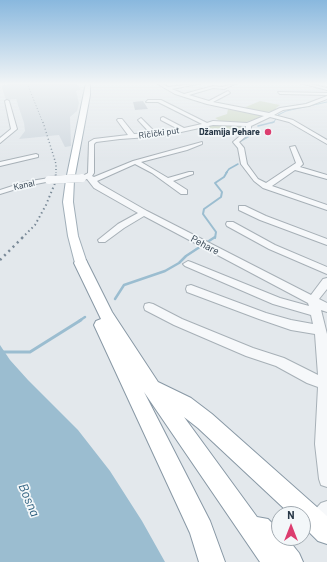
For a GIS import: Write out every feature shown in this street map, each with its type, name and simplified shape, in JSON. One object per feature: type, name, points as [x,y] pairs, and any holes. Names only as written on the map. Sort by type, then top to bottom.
[{"type":"highway","points":[[81,263],[94,293],[151,387],[275,562]]},
{"type":"highway","points":[[81,263],[81,277],[87,295],[201,530],[212,562]]},
{"type":"highway","points":[[151,387],[184,405],[205,421],[323,521]]},
{"type":"highway","points":[[238,509],[274,542],[290,562]]},
{"type":"main road","points":[[81,263],[73,236],[68,202],[70,180],[84,109]]},
{"type":"street","points":[[0,141],[14,130],[9,109]]},
{"type":"street","points":[[176,109],[206,124]]},
{"type":"street","points":[[241,109],[275,116],[291,121],[327,142]]},
{"type":"street","points":[[282,109],[275,116],[248,125],[248,131],[236,142],[241,148],[244,164],[256,180],[266,186],[327,208]]},
{"type":"street","points":[[163,119],[182,129]]},
{"type":"street","points":[[120,120],[132,136]]},
{"type":"street","points":[[141,120],[154,134]]},
{"type":"street","name":"Ričički put","points":[[88,178],[91,170],[91,143],[94,141],[154,134],[217,122],[248,125]]},
{"type":"street","name":"Kanal","points":[[0,192],[25,184],[49,180],[88,178],[135,162],[185,149],[200,143]]},
{"type":"street","points":[[266,186],[300,164],[293,147]]},
{"type":"street","points":[[0,164],[36,156]]},
{"type":"street","points":[[135,162],[184,192]]},
{"type":"street","points":[[295,168],[327,177]]},
{"type":"street","points":[[167,181],[191,173]]},
{"type":"street","name":"Pehare","points":[[88,178],[97,186],[144,213],[319,307]]},
{"type":"street","points":[[242,208],[263,218],[327,242]]},
{"type":"street","points":[[102,240],[121,226],[144,213]]},
{"type":"street","points":[[230,224],[272,247],[327,271]]},
{"type":"street","points":[[188,264],[277,301],[319,307]]},
{"type":"street","points":[[327,282],[319,307],[320,330],[325,354],[322,444],[327,479]]},
{"type":"street","points":[[190,289],[291,325],[320,330]]},
{"type":"street","points":[[149,307],[178,322],[250,352],[280,362],[312,379],[324,383]]},
{"type":"shaded area","points":[[19,109],[77,109],[70,117],[71,146],[65,147],[59,135],[19,139],[25,131]]},
{"type":"green space","points":[[228,109],[230,109],[262,114],[264,116],[243,123],[222,122],[215,118],[227,114]]},
{"type":"green space","points":[[243,109],[277,110],[267,112]]},
{"type":"green space","points":[[210,124],[241,125],[246,128],[222,132],[195,128]]},
{"type":"water","name":"Bosna","points":[[0,345],[10,360],[28,380],[78,430],[110,471],[142,521],[165,562],[0,562]]},
{"type":"waterway","points":[[274,122],[278,115],[294,109]]},
{"type":"waterway","points":[[258,126],[274,122]]},
{"type":"waterway","points":[[239,142],[256,132]]},
{"type":"waterway","points":[[226,173],[229,169],[238,164]]},
{"type":"waterway","points":[[215,238],[216,232],[203,214],[204,209],[221,197],[222,192],[215,183],[224,177],[227,172]]},
{"type":"waterway","points":[[115,299],[124,285],[165,271],[179,263],[186,256],[215,237]]},
{"type":"waterway","points":[[79,321],[85,317]]},
{"type":"waterway","points":[[0,352],[30,352],[81,320]]},
{"type":"railway","points":[[37,109],[43,123]]},
{"type":"railway","points":[[43,122],[56,164],[56,172]]},
{"type":"railway","points":[[0,260],[35,225],[46,205],[55,183],[56,172]]},
{"type":"place","name":"Džamija Pehare","points":[[268,132]]}]
